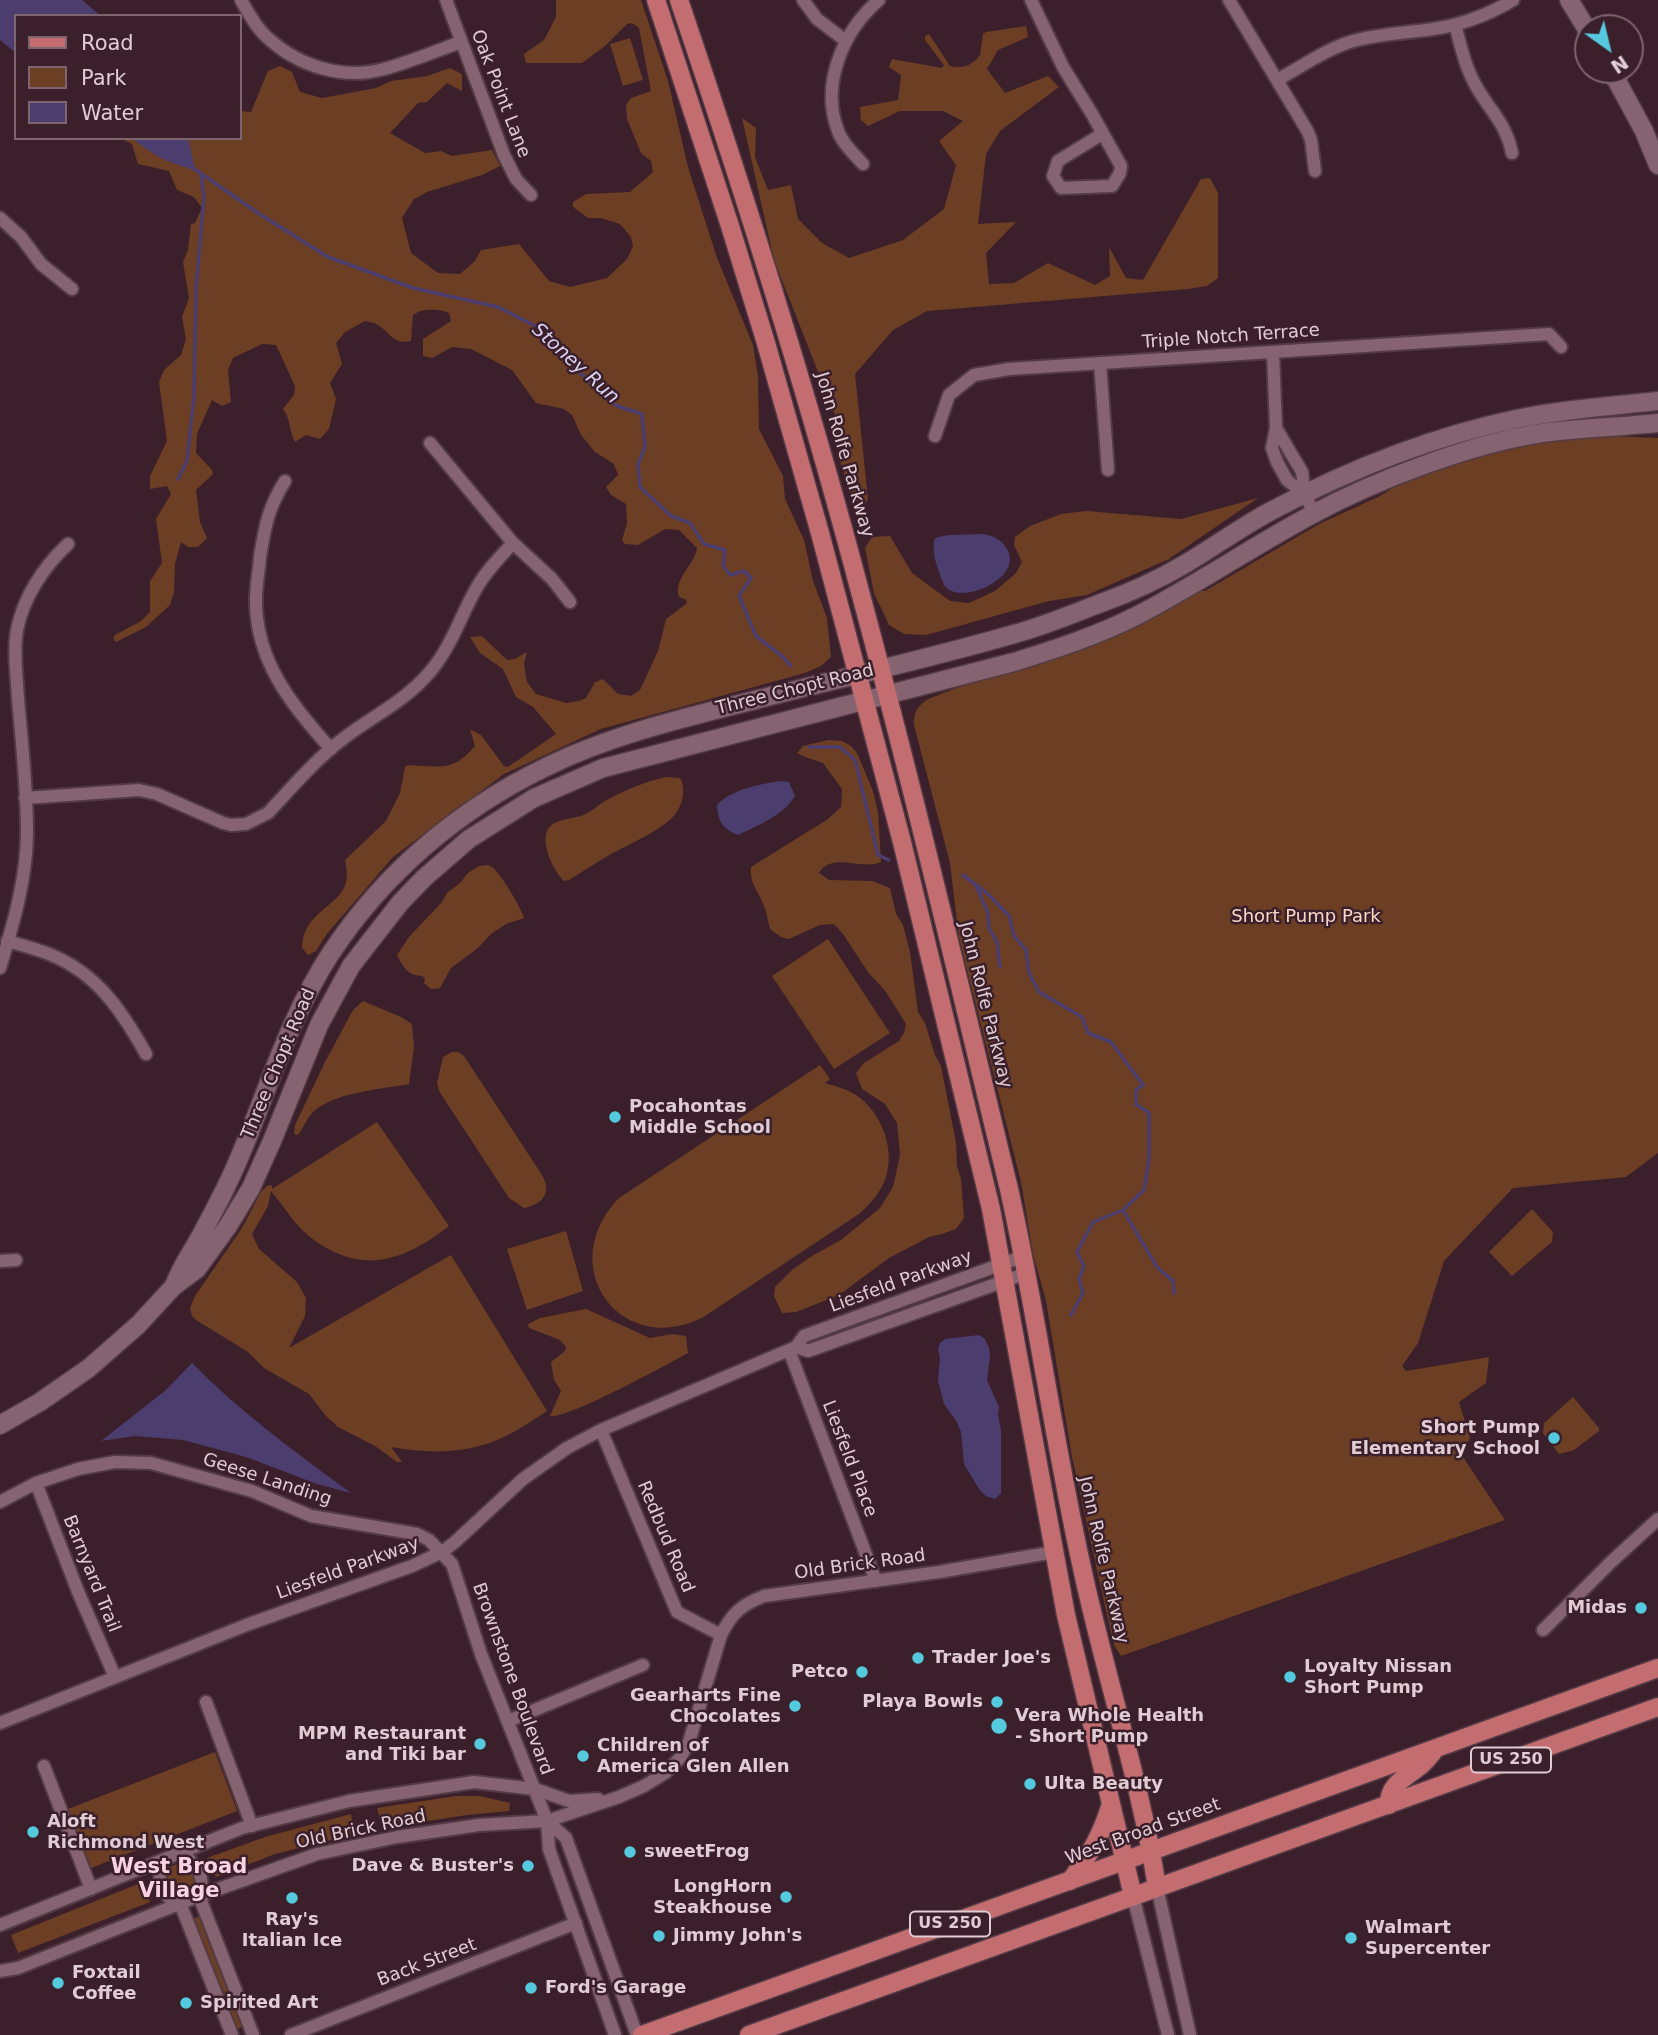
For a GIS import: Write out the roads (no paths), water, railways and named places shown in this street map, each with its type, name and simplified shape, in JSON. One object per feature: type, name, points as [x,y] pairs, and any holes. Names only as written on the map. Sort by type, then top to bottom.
[{"type":"main road","points":[[656,0],[762,330],[820,533],[905,854],[991,1209],[1066,1615],[1133,1896]]},
{"type":"main road","name":"John Rolfe Parkway","points":[[679,0],[756,234],[806,399],[880,668],[1009,1189],[1025,1264],[1056,1445],[1082,1569],[1152,1852],[1157,1887]]},
{"type":"main road","points":[[1619,84],[1658,164]]},
{"type":"main road","name":"Three Chopt Road","points":[[174,1286],[181,1265],[197,1242],[231,1179],[293,1026],[316,977],[347,930],[366,905],[427,844],[514,784],[547,766],[632,734],[1017,633],[1109,600],[1181,566],[1270,512],[1327,483],[1439,438],[1559,411],[1658,401]]},
{"type":"main road","name":"Three Chopt Road","points":[[0,1424],[40,1402],[89,1368],[138,1325],[174,1286],[197,1269],[251,1188],[318,1025],[351,966],[400,903],[449,856],[485,827],[534,798],[603,768],[1014,662],[1066,646],[1171,597],[1314,513],[1433,463],[1485,446],[1541,433],[1658,423]]},
{"type":"main road","name":"West Broad Street","points":[[639,2035],[1658,1668]]},
{"type":"main road","name":"US 250","points":[[748,2035],[1658,1707]]},
{"type":"main road","points":[[1389,1805],[1390,1794],[1396,1784],[1416,1770],[1435,1749]]},
{"type":"main road","points":[[1070,1881],[1101,1836],[1111,1804]]},
{"type":"street","points":[[241,0],[267,38],[293,57],[325,69],[366,73],[461,42]]},
{"type":"street","name":"Oak Point Lane","points":[[446,0],[504,155],[516,179],[531,195]]},
{"type":"street","points":[[803,0],[817,19],[846,41]]},
{"type":"street","points":[[863,164],[836,128],[832,106],[833,81],[846,41],[861,18],[879,0]]},
{"type":"street","points":[[1031,0],[1063,68],[1121,166],[1112,186],[1061,188],[1053,176],[1058,161],[1102,134]]},
{"type":"street","points":[[1229,0],[1311,140],[1315,171]]},
{"type":"street","points":[[1277,80],[1350,42],[1455,24],[1480,16],[1513,0]]},
{"type":"street","points":[[1455,24],[1474,83],[1507,132],[1512,153]]},
{"type":"street","points":[[0,218],[21,237],[41,264],[72,289]]},
{"type":"street","name":"Triple Notch Terrace","points":[[935,436],[949,395],[974,375],[1009,369],[1549,334],[1561,347]]},
{"type":"street","points":[[1273,352],[1276,428],[1302,472],[1305,495],[1314,513]]},
{"type":"street","points":[[1100,363],[1108,470]]},
{"type":"street","points":[[430,443],[513,543],[552,579],[570,602]]},
{"type":"street","points":[[285,481],[274,498],[265,523],[256,600],[258,631],[277,681],[294,707],[331,748]]},
{"type":"street","points":[[25,798],[139,790],[158,794],[231,825],[246,824],[268,813],[331,748],[412,692],[432,671],[450,644],[475,589],[513,543]]},
{"type":"street","points":[[0,968],[22,880],[26,852],[16,663],[17,630],[30,594],[58,553],[68,544]]},
{"type":"street","points":[[7,941],[49,954],[73,966],[96,983],[127,1020],[146,1054]]},
{"type":"street","points":[[0,1261],[16,1260]]},
{"type":"street","name":"Liesfeld Parkway","points":[[0,1723],[249,1624],[412,1566],[442,1552],[523,1479],[567,1448],[601,1430],[793,1348],[804,1336],[1025,1264]]},
{"type":"street","name":"Liesfeld Place","points":[[793,1348],[876,1581]]},
{"type":"street","name":"Redbud Road","points":[[601,1430],[677,1612],[721,1635]]},
{"type":"street","name":"Geese Landing","points":[[0,1502],[36,1483],[78,1469],[115,1462],[151,1463],[252,1491],[311,1516],[417,1534],[429,1540],[442,1552]]},
{"type":"street","name":"Barnyard Trail","points":[[36,1483],[115,1677]]},
{"type":"street","points":[[1543,1630],[1658,1519]]},
{"type":"street","name":"Brownstone Boulevard","points":[[442,1552],[452,1564],[481,1654],[547,1821],[549,1849],[615,2035]]},
{"type":"street","name":"Old Brick Road","points":[[0,1971],[18,1968],[180,1903],[328,1852],[397,1837],[479,1825],[547,1821],[644,1786],[665,1773],[680,1758],[689,1742],[721,1635],[729,1619],[744,1604],[764,1595],[939,1572],[1054,1552]]},
{"type":"street","points":[[508,1721],[643,1665]]},
{"type":"street","points":[[206,1702],[252,1826]]},
{"type":"street","points":[[44,1766],[91,1889]]},
{"type":"street","name":"Old Brick Road","points":[[0,1925],[252,1826],[349,1801],[474,1782],[535,1789],[569,1801],[619,1797]]},
{"type":"street","name":"Brownstone Boulevard","points":[[547,1821],[566,1838],[639,2035]]},
{"type":"street","points":[[178,1854],[186,1855],[198,1870],[203,1882],[199,1896],[253,2035]]},
{"type":"street","points":[[163,1860],[158,1878],[164,1894],[170,1900],[180,1903],[232,2035]]},
{"type":"street","name":"John Rolfe Parkway","points":[[1157,1887],[1190,2035]]},
{"type":"street","points":[[1133,1896],[1168,2035]]},
{"type":"street","name":"Back Street","points":[[291,2035],[576,1923]]},
{"type":"water","points":[[0,0],[82,0],[99,14],[14,14],[14,51],[0,40]]},
{"type":"water","points":[[135,140],[188,140],[195,170],[177,165]]},
{"type":"water","points":[[982,534],[997,539],[1006,547],[1010,561],[1006,571],[986,587],[962,593],[951,591],[944,585],[937,566],[935,538]]},
{"type":"water","points":[[781,781],[789,782],[795,796],[784,809],[738,835],[722,824],[717,805],[723,799],[747,788]]},
{"type":"water","points":[[979,1335],[985,1339],[989,1348],[987,1380],[999,1407],[1001,1493],[995,1499],[986,1496],[979,1489],[964,1464],[961,1432],[944,1404],[938,1380],[940,1343],[945,1339]]},
{"type":"water","points":[[192,1363],[249,1415],[351,1493],[317,1484],[246,1457],[183,1440],[135,1436],[101,1441],[166,1390]]},
{"type":"waterway","name":"Stoney Run","points":[[193,168],[328,257],[413,288],[498,307],[541,329],[571,365],[617,406],[642,414],[645,447],[638,464],[640,487],[671,516],[690,523],[704,544],[725,550],[723,565],[730,575],[744,571],[751,578],[739,596],[756,636],[791,666]]},
{"type":"waterway","points":[[178,479],[187,461],[194,396],[196,288],[204,197],[201,174]]},
{"type":"waterway","name":"Stoney Run","points":[[809,747],[840,747],[855,760],[878,855],[889,860]]},
{"type":"waterway","name":"Stoney Run","points":[[963,875],[989,895],[1009,916],[1014,936],[1026,950],[1029,973],[1039,992],[1082,1017],[1088,1033],[1111,1042],[1143,1085],[1136,1090],[1136,1104],[1149,1113],[1149,1159],[1144,1190],[1123,1210],[1093,1222],[1077,1252],[1084,1266],[1079,1279],[1083,1293],[1071,1315]]},
{"type":"waterway","points":[[976,886],[988,913],[989,928],[997,942],[1000,967]]},
{"type":"waterway","points":[[1123,1210],[1157,1267],[1173,1281],[1174,1293]]},
{"type":"place","name":"Pocahontas Middle School","points":[[615,1117]]},
{"type":"place","name":"Short Pump Elementary School","points":[[1554,1438]]},
{"type":"place","name":"Midas","points":[[1641,1608]]},
{"type":"place","name":"Trader Joe's","points":[[918,1658]]},
{"type":"place","name":"Petco","points":[[862,1672]]},
{"type":"place","name":"Loyalty Nissan Short Pump","points":[[1290,1677]]},
{"type":"place","name":"Playa Bowls","points":[[997,1702]]},
{"type":"place","name":"Gearharts Fine Chocolates","points":[[795,1706]]},
{"type":"place","name":"Vera Whole Health - Short Pump","points":[[999,1726]]},
{"type":"place","name":"MPM Restaurant and Tiki bar","points":[[480,1744]]},
{"type":"place","name":"Children of America Glen Allen","points":[[583,1756]]},
{"type":"place","name":"Ulta Beauty","points":[[1030,1784]]},
{"type":"place","name":"Aloft Richmond West","points":[[33,1832]]},
{"type":"place","name":"sweetFrog","points":[[630,1852]]},
{"type":"place","name":"Dave & Buster's","points":[[528,1866]]},
{"type":"place","name":"LongHorn Steakhouse","points":[[786,1897]]},
{"type":"place","name":"Ray's Italian Ice","points":[[292,1898]]},
{"type":"place","name":"Jimmy John's","points":[[659,1936]]},
{"type":"place","name":"Walmart Supercenter","points":[[1351,1938]]},
{"type":"place","name":"Foxtail Coffee","points":[[58,1983]]},
{"type":"place","name":"Ford's Garage","points":[[531,1988]]},
{"type":"place","name":"Spirited Art","points":[[186,2003]]},
{"type":"district","name":"West Broad Village","points":[[179,1880]]},
{"type":"park label","name":"Short Pump Park","points":[[1306,917]]}]
